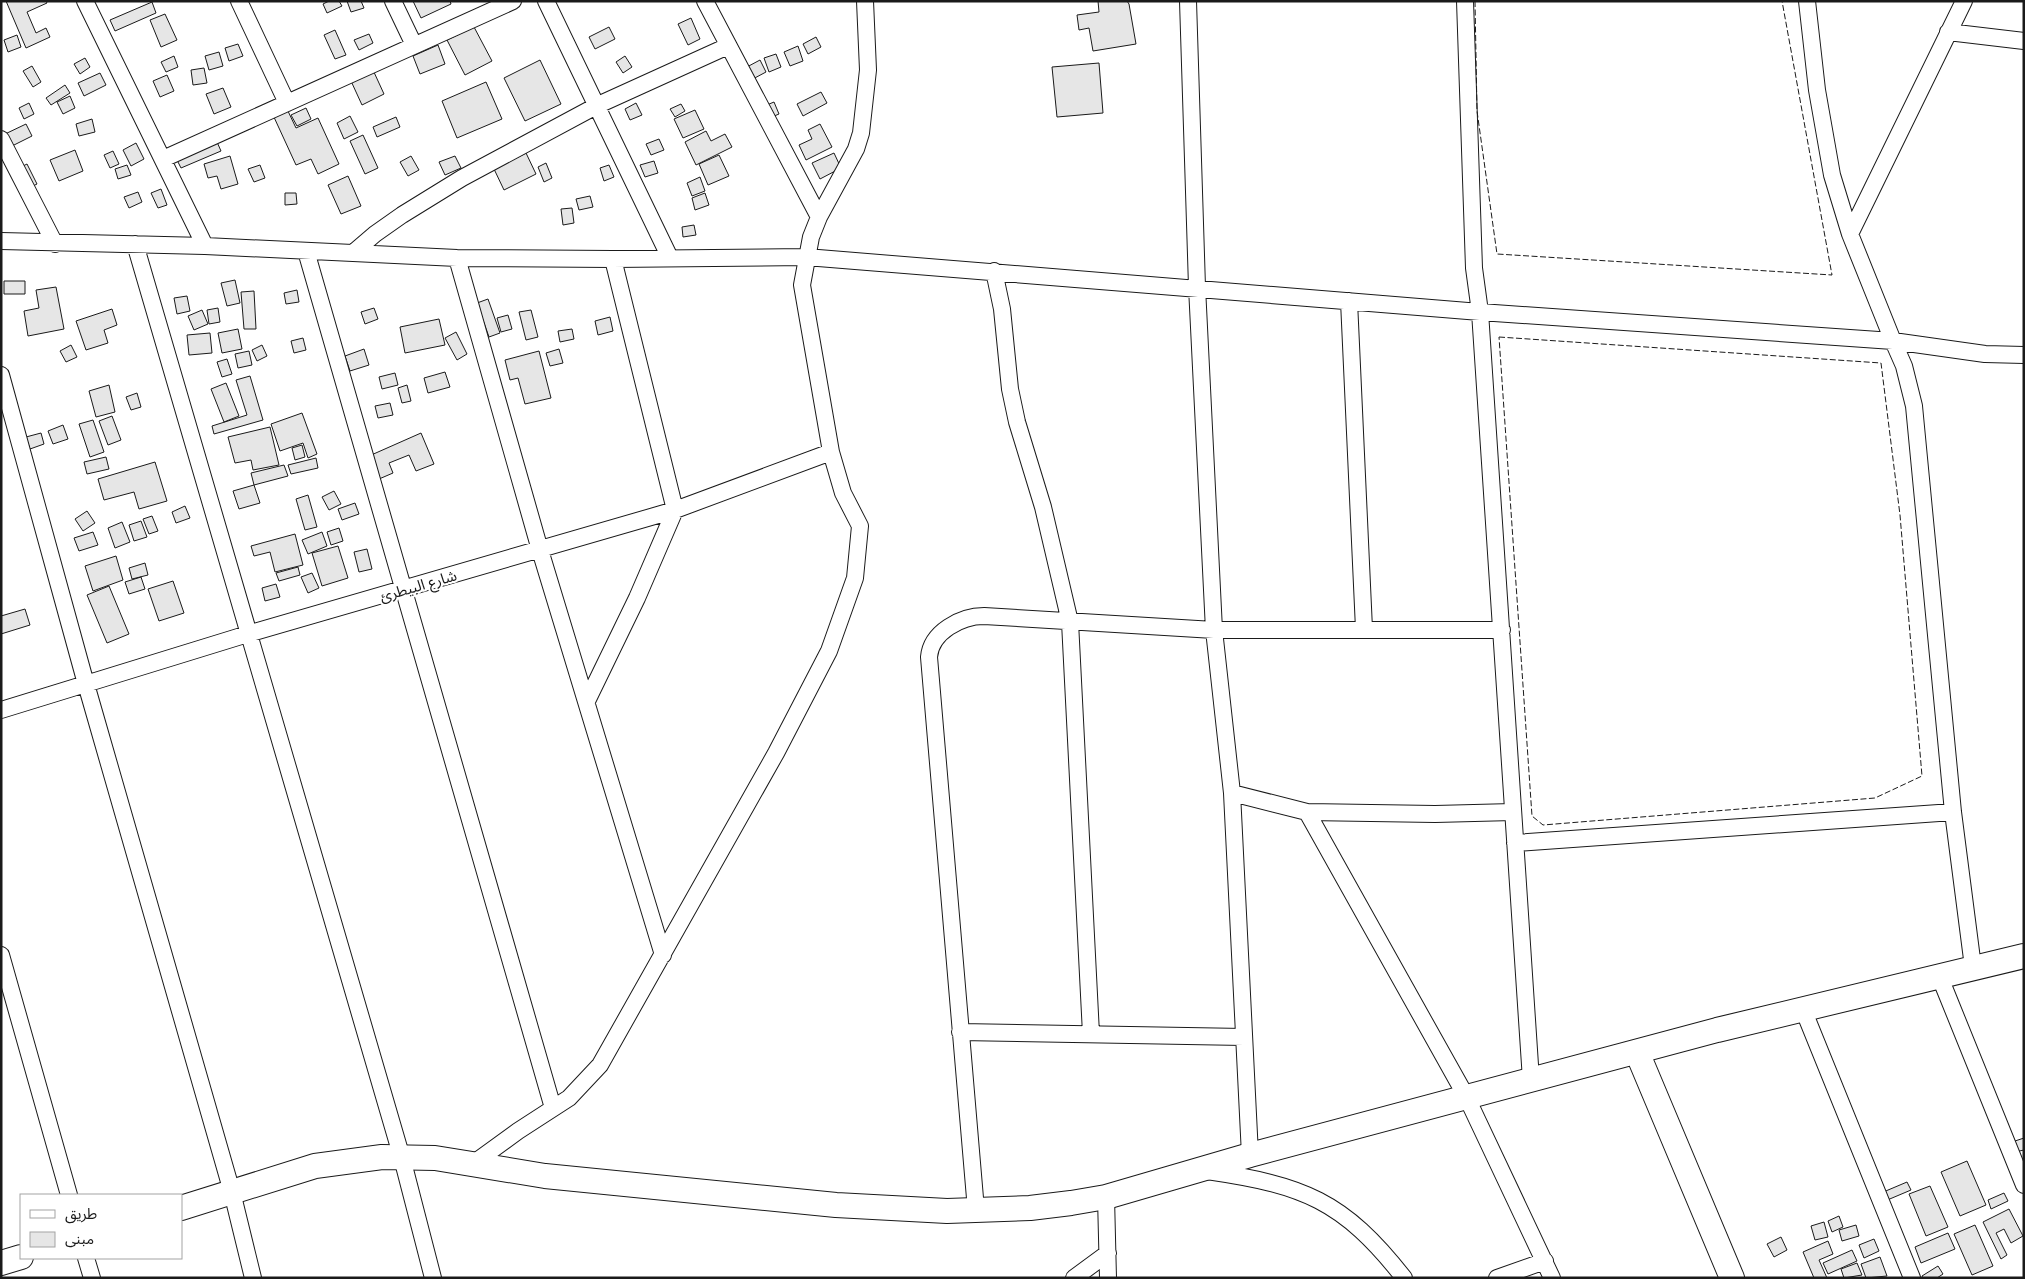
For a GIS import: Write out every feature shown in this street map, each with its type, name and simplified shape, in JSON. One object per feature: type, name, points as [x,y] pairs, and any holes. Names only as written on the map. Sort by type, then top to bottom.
[{"type":"main road","points":[[182,1208],[315,1166],[359,1158],[435,1158],[571,1178],[836,1205],[947,1211],[1038,1207],[1106,1196],[1250,1155],[1637,1052],[1939,975],[2024,956]]},
{"type":"main road","points":[[1637,1052],[1732,1278]]},
{"type":"main road","points":[[1,1263],[20,1258]]},
{"type":"street","points":[[85,1],[205,246]]},
{"type":"street","points":[[239,1],[287,103]]},
{"type":"street","points":[[393,1],[414,45]]},
{"type":"street","points":[[163,159],[513,1]]},
{"type":"street","points":[[546,1],[598,105],[670,258]]},
{"type":"street","points":[[706,1],[819,217]]},
{"type":"street","points":[[474,1163],[579,1089],[600,1065],[776,753],[829,651],[852,590],[858,562],[860,526],[843,493],[831,452],[802,285],[806,257],[819,217],[856,149],[861,133],[868,70],[865,1]]},
{"type":"street","points":[[1188,1],[1197,287],[1214,630],[1232,793],[1250,1155]]},
{"type":"street","points":[[1465,1],[1469,171],[1474,268],[1480,312],[1531,1080]]},
{"type":"street","points":[[1807,1],[1817,90],[1832,175],[1850,234],[1904,366],[1914,406],[1953,812],[1973,967]]},
{"type":"street","points":[[1850,234],[1964,1]]},
{"type":"street","points":[[1948,32],[2024,41]]},
{"type":"street","points":[[354,252],[375,234],[429,197],[598,105],[728,46]]},
{"type":"street","points":[[1,139],[56,244]]},
{"type":"street","points":[[1,241],[56,244],[205,246],[457,258],[806,257],[1197,287],[1480,312],[1893,341],[1985,354],[2024,355]]},
{"type":"street","points":[[136,244],[251,633],[402,1158],[433,1278]]},
{"type":"street","points":[[306,251],[553,1108]]},
{"type":"street","points":[[457,258],[540,550],[663,955]]},
{"type":"street","points":[[587,701],[637,598],[675,510],[613,259]]},
{"type":"street","points":[[994,271],[1002,309],[1010,389],[1017,422],[1043,507],[1070,622],[1090,1034]]},
{"type":"street","points":[[1348,301],[1364,629]]},
{"type":"street","points":[[1,375],[86,684],[232,1192],[252,1278]]},
{"type":"street","name":"شارع البيطرئ","points":[[1,710],[251,633],[675,510],[831,452]]},
{"type":"street","points":[[976,1210],[930,648],[938,635],[963,620],[978,616],[1214,630],[1502,630]]},
{"type":"street","points":[[1232,793],[1307,812],[1426,814],[1513,812]]},
{"type":"street","points":[[1307,812],[1467,1098],[1552,1278]]},
{"type":"street","points":[[1515,843],[1953,812]]},
{"type":"street","points":[[1,955],[69,1194]]},
{"type":"street","points":[[1939,975],[2024,1184]]},
{"type":"street","points":[[1803,1009],[1912,1278]]},
{"type":"street","points":[[960,1032],[1244,1037]]},
{"type":"street","points":[[1199,1169],[1273,1182],[1324,1202],[1356,1223],[1370,1236],[1404,1278]]},
{"type":"street","points":[[1106,1196],[1108,1278]]},
{"type":"street","points":[[1074,1278],[1108,1253]]},
{"type":"street","points":[[86,1259],[92,1278]]},
{"type":"street","points":[[1497,1278],[1545,1261]]},
{"type":"building","points":[[6,1],[46,1],[47,3],[27,12],[36,33],[46,28],[50,37],[26,48]]},
{"type":"building","points":[[329,1],[339,1],[342,6],[327,13],[323,4]]},
{"type":"building","points":[[347,1],[361,1],[364,8],[351,12]]},
{"type":"building","points":[[413,1],[450,1],[451,4],[421,18]]},
{"type":"building","points":[[1098,1],[1127,1],[1136,44],[1093,51],[1089,28],[1079,30],[1077,15],[1099,12]]},
{"type":"building","points":[[152,2],[156,13],[115,31],[110,20]]},
{"type":"building","points":[[165,14],[177,40],[161,47],[150,20]]},
{"type":"building","points":[[691,18],[700,39],[688,45],[678,24]]},
{"type":"building","points":[[474,27],[492,61],[465,75],[447,40]]},
{"type":"building","points":[[609,27],[615,39],[595,49],[589,37]]},
{"type":"building","points":[[335,30],[346,55],[335,59],[324,35]]},
{"type":"building","points":[[369,34],[373,43],[359,50],[354,40]]},
{"type":"building","points":[[17,35],[21,47],[8,52],[4,40]]},
{"type":"building","points":[[816,37],[821,47],[808,54],[803,44]]},
{"type":"building","points":[[238,44],[243,56],[229,61],[225,48]]},
{"type":"building","points":[[438,45],[445,64],[420,74],[413,56]]},
{"type":"building","points":[[798,46],[803,61],[790,66],[784,52]]},
{"type":"building","points":[[219,52],[223,66],[209,70],[205,56]]},
{"type":"building","points":[[776,54],[781,67],[769,72],[764,58]]},
{"type":"building","points":[[174,56],[178,67],[166,72],[161,62]]},
{"type":"building","points":[[625,56],[632,67],[623,73],[616,62]]},
{"type":"building","points":[[85,58],[90,67],[80,74],[74,64]]},
{"type":"building","points":[[540,60],[561,104],[525,121],[504,78]]},
{"type":"building","points":[[760,60],[766,72],[751,80],[745,68]]},
{"type":"building","points":[[1099,63],[1103,113],[1057,117],[1052,67]]},
{"type":"building","points":[[32,66],[41,82],[33,87],[23,71]]},
{"type":"building","points":[[204,68],[207,83],[193,85],[191,70]]},
{"type":"building","points":[[373,70],[384,94],[362,105],[351,81]]},
{"type":"building","points":[[100,73],[106,85],[84,96],[78,83]]},
{"type":"building","points":[[167,75],[174,91],[160,97],[153,81]]},
{"type":"building","points":[[486,82],[502,119],[457,138],[442,101]]},
{"type":"building","points":[[65,85],[70,93],[51,105],[46,98]]},
{"type":"building","points":[[223,88],[231,107],[214,114],[206,94]]},
{"type":"building","points":[[821,92],[827,103],[803,116],[797,104]]},
{"type":"building","points":[[70,96],[75,108],[63,114],[57,102]]},
{"type":"building","points":[[774,102],[779,114],[767,119],[762,107]]},
{"type":"building","points":[[29,103],[34,114],[24,119],[19,108]]},
{"type":"building","points":[[636,103],[642,115],[630,120],[625,109]]},
{"type":"building","points":[[681,104],[685,111],[675,117],[670,109]]},
{"type":"building","points":[[306,108],[311,119],[297,126],[291,115]]},
{"type":"building","points":[[287,109],[296,128],[318,118],[339,164],[318,174],[311,159],[296,165],[273,115]]},
{"type":"building","points":[[695,110],[704,129],[683,138],[674,119]]},
{"type":"building","points":[[350,116],[358,132],[344,139],[337,123]]},
{"type":"building","points":[[396,117],[400,127],[377,137],[373,127]]},
{"type":"building","points":[[92,119],[95,132],[79,136],[76,124]]},
{"type":"building","points":[[26,124],[32,136],[10,147],[3,135]]},
{"type":"building","points":[[820,124],[832,147],[806,160],[799,145],[812,139],[808,130]]},
{"type":"building","points":[[706,131],[711,141],[725,134],[732,147],[696,165],[685,142]]},
{"type":"building","points":[[363,135],[378,168],[365,174],[350,141]]},
{"type":"building","points":[[659,139],[664,150],[651,155],[646,144]]},
{"type":"building","points":[[217,142],[221,151],[181,168],[176,158]]},
{"type":"building","points":[[136,143],[144,159],[131,166],[123,150]]},
{"type":"building","points":[[75,150],[83,171],[59,181],[50,160]]},
{"type":"building","points":[[113,151],[119,164],[110,168],[104,155]]},
{"type":"building","points":[[526,153],[536,174],[504,190],[494,169]]},
{"type":"building","points":[[834,153],[841,168],[820,179],[812,163]]},
{"type":"building","points":[[719,155],[729,176],[708,185],[699,164]]},
{"type":"building","points":[[230,156],[238,184],[221,189],[217,176],[208,178],[204,164]]},
{"type":"building","points":[[411,156],[419,170],[408,176],[400,162]]},
{"type":"building","points":[[455,156],[461,168],[445,175],[439,162]]},
{"type":"building","points":[[654,161],[658,173],[645,177],[640,165]]},
{"type":"building","points":[[546,163],[552,178],[544,182],[538,167]]},
{"type":"building","points":[[27,164],[37,184],[29,188],[19,168]]},
{"type":"building","points":[[127,165],[131,175],[118,179],[115,169]]},
{"type":"building","points":[[260,165],[265,178],[254,182],[248,169]]},
{"type":"building","points":[[609,165],[614,177],[604,181],[600,168]]},
{"type":"building","points":[[348,176],[361,206],[341,214],[328,185]]},
{"type":"building","points":[[700,177],[705,191],[692,196],[687,183]]},
{"type":"building","points":[[161,189],[167,205],[158,208],[151,193]]},
{"type":"building","points":[[138,192],[142,202],[129,208],[124,197]]},
{"type":"building","points":[[285,193],[296,193],[297,204],[285,205]]},
{"type":"building","points":[[705,193],[709,205],[695,210],[692,198]]},
{"type":"building","points":[[590,196],[593,207],[579,210],[576,199]]},
{"type":"building","points":[[572,208],[574,223],[563,225],[561,209]]},
{"type":"building","points":[[694,225],[696,235],[683,237],[682,227]]},
{"type":"building","points":[[235,280],[240,303],[227,306],[221,283]]},
{"type":"building","points":[[4,281],[25,281],[25,294],[4,294]]},
{"type":"building","points":[[56,287],[64,329],[28,336],[24,311],[39,308],[36,290]]},
{"type":"building","points":[[297,290],[299,302],[286,304],[284,293]]},
{"type":"building","points":[[254,291],[256,329],[244,329],[241,292]]},
{"type":"building","points":[[187,296],[190,311],[177,314],[174,298]]},
{"type":"building","points":[[488,299],[500,333],[489,337],[477,303]]},
{"type":"building","points":[[218,308],[220,322],[209,324],[207,310]]},
{"type":"building","points":[[374,308],[378,319],[365,324],[361,312]]},
{"type":"building","points":[[112,309],[117,325],[104,330],[108,343],[86,350],[76,321]]},
{"type":"building","points":[[202,310],[208,324],[194,330],[188,316]]},
{"type":"building","points":[[531,310],[538,337],[526,340],[519,312]]},
{"type":"building","points":[[508,315],[512,329],[501,332],[497,318]]},
{"type":"building","points":[[610,317],[613,331],[598,335],[595,321]]},
{"type":"building","points":[[439,319],[445,345],[405,353],[400,327]]},
{"type":"building","points":[[238,329],[242,349],[222,353],[218,333]]},
{"type":"building","points":[[572,329],[574,339],[560,342],[558,331]]},
{"type":"building","points":[[456,332],[467,354],[457,360],[445,338]]},
{"type":"building","points":[[210,333],[212,353],[189,355],[187,335]]},
{"type":"building","points":[[303,338],[306,350],[294,353],[291,341]]},
{"type":"building","points":[[71,345],[77,357],[66,362],[60,351]]},
{"type":"building","points":[[262,345],[267,356],[257,361],[252,350]]},
{"type":"building","points":[[364,349],[369,365],[350,371],[345,356]]},
{"type":"building","points":[[559,349],[563,363],[550,366],[546,353]]},
{"type":"building","points":[[249,351],[252,365],[238,368],[235,354]]},
{"type":"building","points":[[539,351],[551,398],[525,404],[518,378],[510,380],[505,360]]},
{"type":"building","points":[[227,359],[232,374],[222,377],[217,362]]},
{"type":"building","points":[[445,372],[450,387],[428,393],[424,378]]},
{"type":"building","points":[[395,373],[398,385],[382,389],[379,377]]},
{"type":"building","points":[[250,376],[263,420],[214,434],[212,426],[247,415],[236,380]]},
{"type":"building","points":[[226,383],[239,416],[224,422],[211,389]]},
{"type":"building","points":[[109,385],[115,412],[96,417],[89,391]]},
{"type":"building","points":[[407,385],[411,401],[402,403],[398,388]]},
{"type":"building","points":[[137,393],[141,407],[131,410],[126,397]]},
{"type":"building","points":[[390,403],[393,415],[378,418],[375,406]]},
{"type":"building","points":[[302,413],[317,454],[308,458],[303,443],[280,451],[271,424]]},
{"type":"building","points":[[112,416],[121,440],[108,445],[99,421]]},
{"type":"building","points":[[93,420],[104,452],[90,457],[79,424]]},
{"type":"building","points":[[63,425],[68,439],[53,444],[48,431]]},
{"type":"building","points":[[270,427],[279,465],[253,470],[251,460],[235,463],[228,437]]},
{"type":"building","points":[[41,433],[44,444],[30,449],[26,437]]},
{"type":"building","points":[[421,433],[434,464],[416,471],[409,455],[389,463],[393,473],[379,479],[369,456]]},
{"type":"building","points":[[302,445],[305,457],[295,460],[292,448]]},
{"type":"building","points":[[106,457],[109,469],[87,474],[84,462]]},
{"type":"building","points":[[316,458],[318,468],[291,474],[288,465]]},
{"type":"building","points":[[155,462],[167,501],[139,509],[134,492],[104,500],[98,479]]},
{"type":"building","points":[[284,465],[288,476],[254,485],[251,473]]},
{"type":"building","points":[[254,485],[260,503],[239,509],[233,491]]},
{"type":"building","points":[[334,491],[341,504],[329,510],[322,497]]},
{"type":"building","points":[[308,495],[317,527],[305,530],[296,499]]},
{"type":"building","points":[[355,503],[359,514],[342,520],[338,509]]},
{"type":"building","points":[[185,506],[190,518],[176,523],[172,512]]},
{"type":"building","points":[[87,511],[95,523],[83,531],[75,519]]},
{"type":"building","points":[[152,516],[158,531],[149,534],[143,519]]},
{"type":"building","points":[[141,521],[147,537],[134,541],[129,525]]},
{"type":"building","points":[[122,522],[130,542],[115,548],[108,528]]},
{"type":"building","points":[[339,528],[343,541],[331,545],[327,532]]},
{"type":"building","points":[[93,532],[98,545],[79,551],[74,538]]},
{"type":"building","points":[[322,532],[327,546],[308,554],[302,540]]},
{"type":"building","points":[[295,534],[303,565],[275,572],[270,552],[254,556],[251,546]]},
{"type":"building","points":[[338,546],[348,578],[322,586],[312,553]]},
{"type":"building","points":[[367,549],[372,569],[359,572],[354,552]]},
{"type":"building","points":[[116,556],[123,580],[93,591],[85,566]]},
{"type":"building","points":[[145,563],[148,575],[132,579],[129,568]]},
{"type":"building","points":[[298,567],[300,575],[279,581],[276,573]]},
{"type":"building","points":[[312,573],[319,588],[308,593],[301,577]]},
{"type":"building","points":[[141,577],[145,589],[129,594],[125,582]]},
{"type":"building","points":[[173,581],[184,613],[159,621],[148,589]]},
{"type":"building","points":[[276,584],[280,597],[265,601],[262,588]]},
{"type":"building","points":[[109,586],[129,634],[107,643],[87,595]]},
{"type":"building","points":[[25,609],[30,625],[1,634],[1,616]]},
{"type":"building","points":[[2024,1138],[2024,1150],[2015,1152],[2012,1142]]},
{"type":"building","points":[[1967,1161],[1986,1205],[1960,1216],[1941,1172]]},
{"type":"building","points":[[1907,1182],[1911,1190],[1885,1201],[1881,1193]]},
{"type":"building","points":[[1930,1186],[1948,1227],[1926,1236],[1909,1194]]},
{"type":"building","points":[[2004,1193],[2008,1201],[1991,1209],[1988,1200]]},
{"type":"building","points":[[2009,1209],[2023,1236],[2011,1243],[2004,1229],[1996,1233],[2007,1255],[2001,1259],[1983,1222]]},
{"type":"building","points":[[1839,1216],[1843,1227],[1832,1232],[1828,1221]]},
{"type":"building","points":[[1824,1222],[1828,1237],[1815,1240],[1811,1226]]},
{"type":"building","points":[[1856,1225],[1859,1236],[1842,1241],[1839,1230]]},
{"type":"building","points":[[1975,1225],[1993,1266],[1972,1275],[1954,1234]]},
{"type":"building","points":[[1948,1233],[1955,1249],[1921,1263],[1915,1247]]},
{"type":"building","points":[[1781,1237],[1787,1250],[1774,1257],[1767,1244]]},
{"type":"building","points":[[1874,1239],[1879,1251],[1864,1258],[1859,1245]]},
{"type":"building","points":[[1828,1241],[1833,1254],[1819,1260],[1827,1278],[1814,1278],[1803,1252]]},
{"type":"building","points":[[1852,1250],[1857,1261],[1828,1274],[1823,1263]]},
{"type":"building","points":[[1880,1257],[1887,1276],[1866,1278],[1861,1264]]},
{"type":"building","points":[[1857,1263],[1862,1275],[1844,1278],[1841,1269]]},
{"type":"building","points":[[1938,1266],[1943,1274],[1937,1278],[1923,1278],[1922,1276]]},
{"type":"fence","points":[[1475,1],[1477,111],[1497,254],[1832,275],[1782,1]]},
{"type":"fence","points":[[1499,337],[1881,363],[1900,515],[1922,776],[1875,798],[1543,825],[1532,816],[1499,337]]}]
